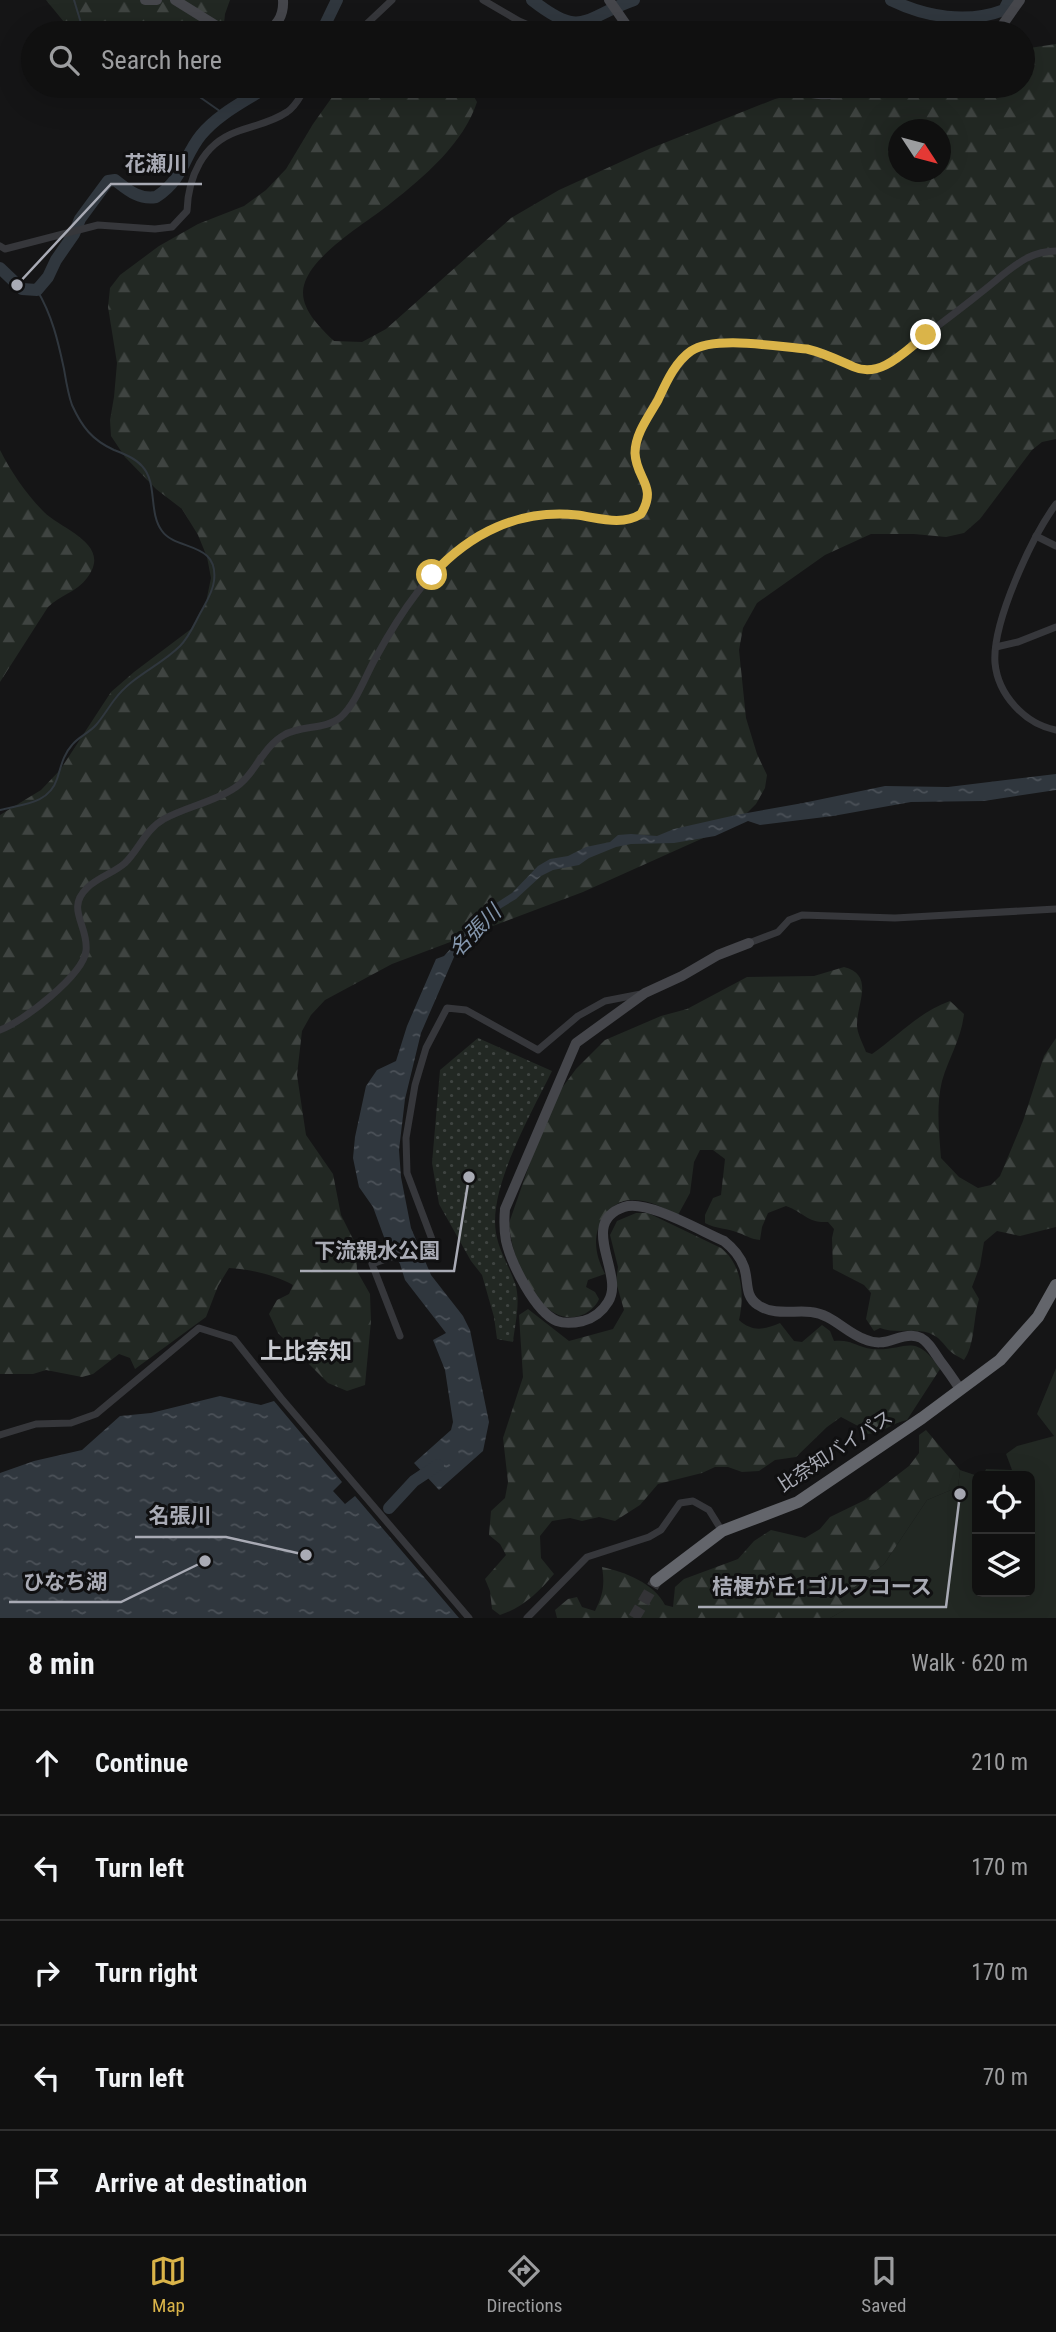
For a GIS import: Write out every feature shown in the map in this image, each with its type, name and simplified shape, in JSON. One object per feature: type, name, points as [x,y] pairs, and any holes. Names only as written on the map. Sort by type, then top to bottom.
[{"type":"highway","name":"比奈知バイパス","points":[[656,1581],[722,1531],[798,1502],[922,1418],[1000,1360],[1038,1317],[1056,1285]]},
{"type":"street","points":[[145,0],[157,0]]},
{"type":"street","points":[[175,0],[209,21]]},
{"type":"street","points":[[278,21],[284,9],[283,0]]},
{"type":"street","points":[[370,21],[392,0]]},
{"type":"street","points":[[483,0],[517,21]]},
{"type":"street","points":[[609,0],[624,21]]},
{"type":"street","points":[[1005,21],[1020,0]]},
{"type":"street","points":[[0,246],[5,249],[98,225],[155,229],[172,227],[187,211],[187,196],[194,172],[209,148],[234,132],[265,124],[290,111],[299,98]]},
{"type":"street","points":[[0,1030],[10,1027],[29,1013],[69,978],[85,958],[87,945],[77,909],[78,899],[86,889],[129,859],[152,828],[164,819],[233,790],[248,777],[271,746],[285,734],[325,725],[340,718],[351,705],[387,637],[432,575],[449,557],[490,529],[528,517],[574,515],[619,521],[634,519],[641,514],[648,494],[635,458],[637,439],[673,371],[690,351],[718,344],[807,349],[821,352],[863,370],[876,369],[899,356],[1016,265],[1040,252],[1056,251]]},
{"type":"street","points":[[1056,504],[1036,536],[1003,616],[995,664],[1001,685],[1013,704],[1029,719],[1056,730]]},
{"type":"street","points":[[1036,536],[1056,546]]},
{"type":"street","points":[[996,647],[1018,642],[1056,627]]},
{"type":"street","points":[[960,1389],[932,1346],[916,1335],[884,1343],[874,1342],[863,1339],[830,1318],[812,1312],[761,1308],[747,1292],[746,1276],[739,1257],[724,1241],[637,1205],[625,1206],[613,1213],[603,1232],[613,1290],[602,1311],[587,1320],[564,1323],[551,1318],[528,1290],[507,1244],[503,1225],[505,1209],[576,1043],[645,993],[718,955],[778,932],[789,920],[802,915],[895,918],[1056,909]]},
{"type":"street","points":[[400,1336],[372,1264],[433,1242],[407,1173],[406,1138],[415,1085],[426,1048],[447,1007],[466,1010],[538,1050],[578,1016],[605,1001],[645,993]]},
{"type":"street","points":[[0,1435],[36,1424],[71,1423],[96,1414],[199,1328],[234,1339],[469,1618]]},
{"type":"street","points":[[527,1618],[587,1557],[649,1537],[661,1530],[680,1503],[693,1501],[709,1510],[722,1531]]},
{"type":"green space","points":[[46,0],[230,0],[224,21],[63,21]]},
{"type":"green space","points":[[1056,44],[1056,439],[1042,442],[1032,450],[980,519],[964,533],[946,537],[871,534],[825,555],[757,603],[743,628],[739,650],[746,718],[757,754],[767,775],[765,788],[756,804],[743,817],[710,835],[583,892],[392,964],[325,1000],[311,1015],[302,1031],[297,1075],[306,1135],[333,1174],[341,1215],[356,1245],[357,1271],[370,1294],[371,1321],[365,1385],[347,1391],[328,1383],[278,1333],[269,1314],[277,1300],[289,1294],[293,1285],[262,1273],[229,1268],[218,1286],[206,1317],[135,1369],[130,1358],[119,1354],[93,1374],[82,1377],[46,1370],[33,1374],[0,1374],[0,815],[41,790],[60,770],[111,692],[191,629],[206,602],[211,578],[207,557],[198,535],[182,509],[156,489],[125,457],[111,436],[110,420],[117,363],[108,307],[110,288],[120,275],[159,246],[198,224],[244,206],[266,190],[286,169],[331,98],[475,98],[477,102],[463,131],[442,158],[404,193],[330,249],[311,271],[305,282],[304,299],[311,315],[334,341],[362,342],[386,329],[511,218],[559,190],[649,149],[779,98],[1035,98],[1035,47]]},
{"type":"green space","points":[[0,450],[20,483],[44,512],[82,539],[94,556],[87,578],[48,607],[0,682]]},
{"type":"green space","points":[[844,967],[859,976],[862,983],[857,1025],[866,1052],[872,1054],[919,1018],[950,1001],[964,1014],[940,1090],[941,1158],[959,1177],[978,1188],[991,1185],[1000,1176],[1023,1121],[1044,1056],[1056,1038],[1056,1227],[1020,1236],[997,1231],[984,1242],[980,1266],[972,1287],[979,1299],[970,1347],[964,1360],[929,1333],[880,1328],[874,1331],[866,1319],[871,1293],[864,1285],[833,1269],[834,1229],[828,1222],[810,1219],[786,1206],[768,1213],[760,1240],[705,1223],[705,1215],[713,1198],[721,1195],[725,1159],[713,1150],[700,1150],[694,1162],[690,1193],[678,1215],[656,1204],[638,1200],[624,1201],[611,1208],[602,1220],[596,1242],[605,1274],[588,1280],[586,1287],[595,1292],[598,1302],[591,1310],[579,1316],[564,1317],[551,1311],[529,1286],[515,1252],[509,1223],[546,1117],[559,1092],[576,1069],[605,1040],[661,1016],[687,1009],[747,977],[814,976]]},
{"type":"green space","points":[[478,1038],[552,1071],[514,1150],[505,1173],[495,1215],[497,1240],[518,1297],[513,1342],[497,1339],[482,1275],[471,1261],[439,1204],[432,1163],[440,1070]]},
{"type":"green space","points":[[636,1213],[648,1213],[721,1248],[728,1255],[734,1262],[740,1281],[742,1300],[739,1320],[749,1327],[763,1328],[780,1323],[794,1341],[802,1342],[822,1325],[830,1331],[834,1341],[845,1341],[872,1349],[916,1346],[931,1357],[940,1369],[907,1420],[878,1432],[868,1434],[841,1417],[796,1457],[775,1460],[759,1471],[742,1472],[728,1467],[715,1467],[658,1484],[640,1505],[615,1521],[599,1517],[582,1521],[570,1518],[552,1521],[540,1536],[541,1558],[554,1574],[530,1599],[500,1615],[492,1609],[490,1591],[485,1579],[506,1555],[500,1544],[489,1535],[491,1511],[505,1498],[508,1482],[503,1438],[523,1377],[519,1315],[528,1309],[569,1341],[613,1329],[624,1310],[616,1282],[618,1267],[610,1235],[617,1221]]},
{"type":"green space","points":[[1056,1368],[1056,1618],[830,1618],[853,1605],[852,1589],[884,1564],[927,1500],[958,1487],[960,1470],[972,1474],[972,1597],[1035,1597],[1035,1471],[985,1471],[1012,1470],[1006,1454],[1017,1446],[1054,1436],[1037,1414]]},
{"type":"green space","points":[[926,1430],[960,1470],[958,1487],[927,1500],[884,1564],[852,1589],[854,1605],[830,1618],[557,1618],[555,1610],[568,1599],[577,1597],[582,1607],[595,1611],[603,1590],[602,1567],[638,1580],[654,1590],[665,1605],[673,1607],[675,1587],[684,1579],[738,1559],[754,1541],[771,1530],[805,1538],[820,1529],[830,1517],[865,1500],[909,1466],[919,1453],[919,1435]]},
{"type":"water","points":[[1056,774],[1056,790],[984,801],[911,802],[760,825],[748,821],[715,836],[674,843],[616,847],[579,865],[553,870],[541,876],[516,899],[488,916],[454,957],[421,1033],[405,1099],[399,1150],[401,1177],[411,1228],[431,1275],[463,1316],[470,1330],[489,1422],[483,1451],[439,1490],[414,1463],[451,1430],[453,1422],[445,1370],[433,1340],[446,1333],[405,1280],[373,1207],[359,1187],[353,1158],[366,1086],[377,1070],[396,1061],[407,1026],[436,959],[444,956],[487,909],[512,893],[538,866],[586,847],[610,842],[618,835],[657,836],[674,829],[736,815],[885,786],[948,787]]},
{"type":"water","points":[[220,1396],[261,1405],[274,1401],[342,1482],[333,1491],[345,1504],[355,1496],[459,1618],[0,1618],[0,1473],[34,1461],[82,1450],[120,1416],[151,1413]]},
{"type":"waterway","points":[[74,0],[80,21]]},
{"type":"waterway","points":[[327,21],[337,0]]},
{"type":"waterway","points":[[532,0],[549,12],[569,21]]},
{"type":"waterway","points":[[585,21],[634,0]]},
{"type":"waterway","points":[[891,0],[918,11],[947,17],[990,14],[1004,10],[1009,0]]},
{"type":"waterway","points":[[201,98],[224,114]]},
{"type":"waterway","points":[[0,268],[22,289],[37,290],[48,277],[80,219],[108,181],[115,180],[139,196],[156,197],[178,175],[195,143],[208,127],[249,98]]},
{"type":"waterway","points":[[0,810],[34,802],[48,794],[57,779],[66,753],[74,742],[96,725],[122,691],[184,642],[208,600],[214,581],[214,568],[210,559],[195,548],[168,537],[162,531],[155,515],[150,481],[142,466],[133,458],[100,442],[80,420],[69,396],[54,328],[37,290]]},
{"type":"waterway","name":"名張川","points":[[389,1508],[414,1481],[438,1465]]},
{"type":"tunnel","points":[[634,1618],[656,1581]]},
{"type":"place","name":"花瀬川","points":[[17,285]]},
{"type":"place","name":"下流親水公園","points":[[469,1177]]},
{"type":"place","name":"桔梗が丘1ゴルフコース","points":[[960,1494]]},
{"type":"place","name":"名張川","points":[[306,1555]]},
{"type":"place","name":"ひなち湖","points":[[205,1561]]},
{"type":"district","name":"上比奈知","points":[[306,1351]]},
{"type":"route","points":[[432,575],[449,557],[469,542],[490,529],[512,521],[548,515],[626,521],[641,514],[648,494],[635,458],[637,439],[673,371],[690,351],[718,344],[807,349],[821,352],[863,370],[887,365],[926,335]]}]
